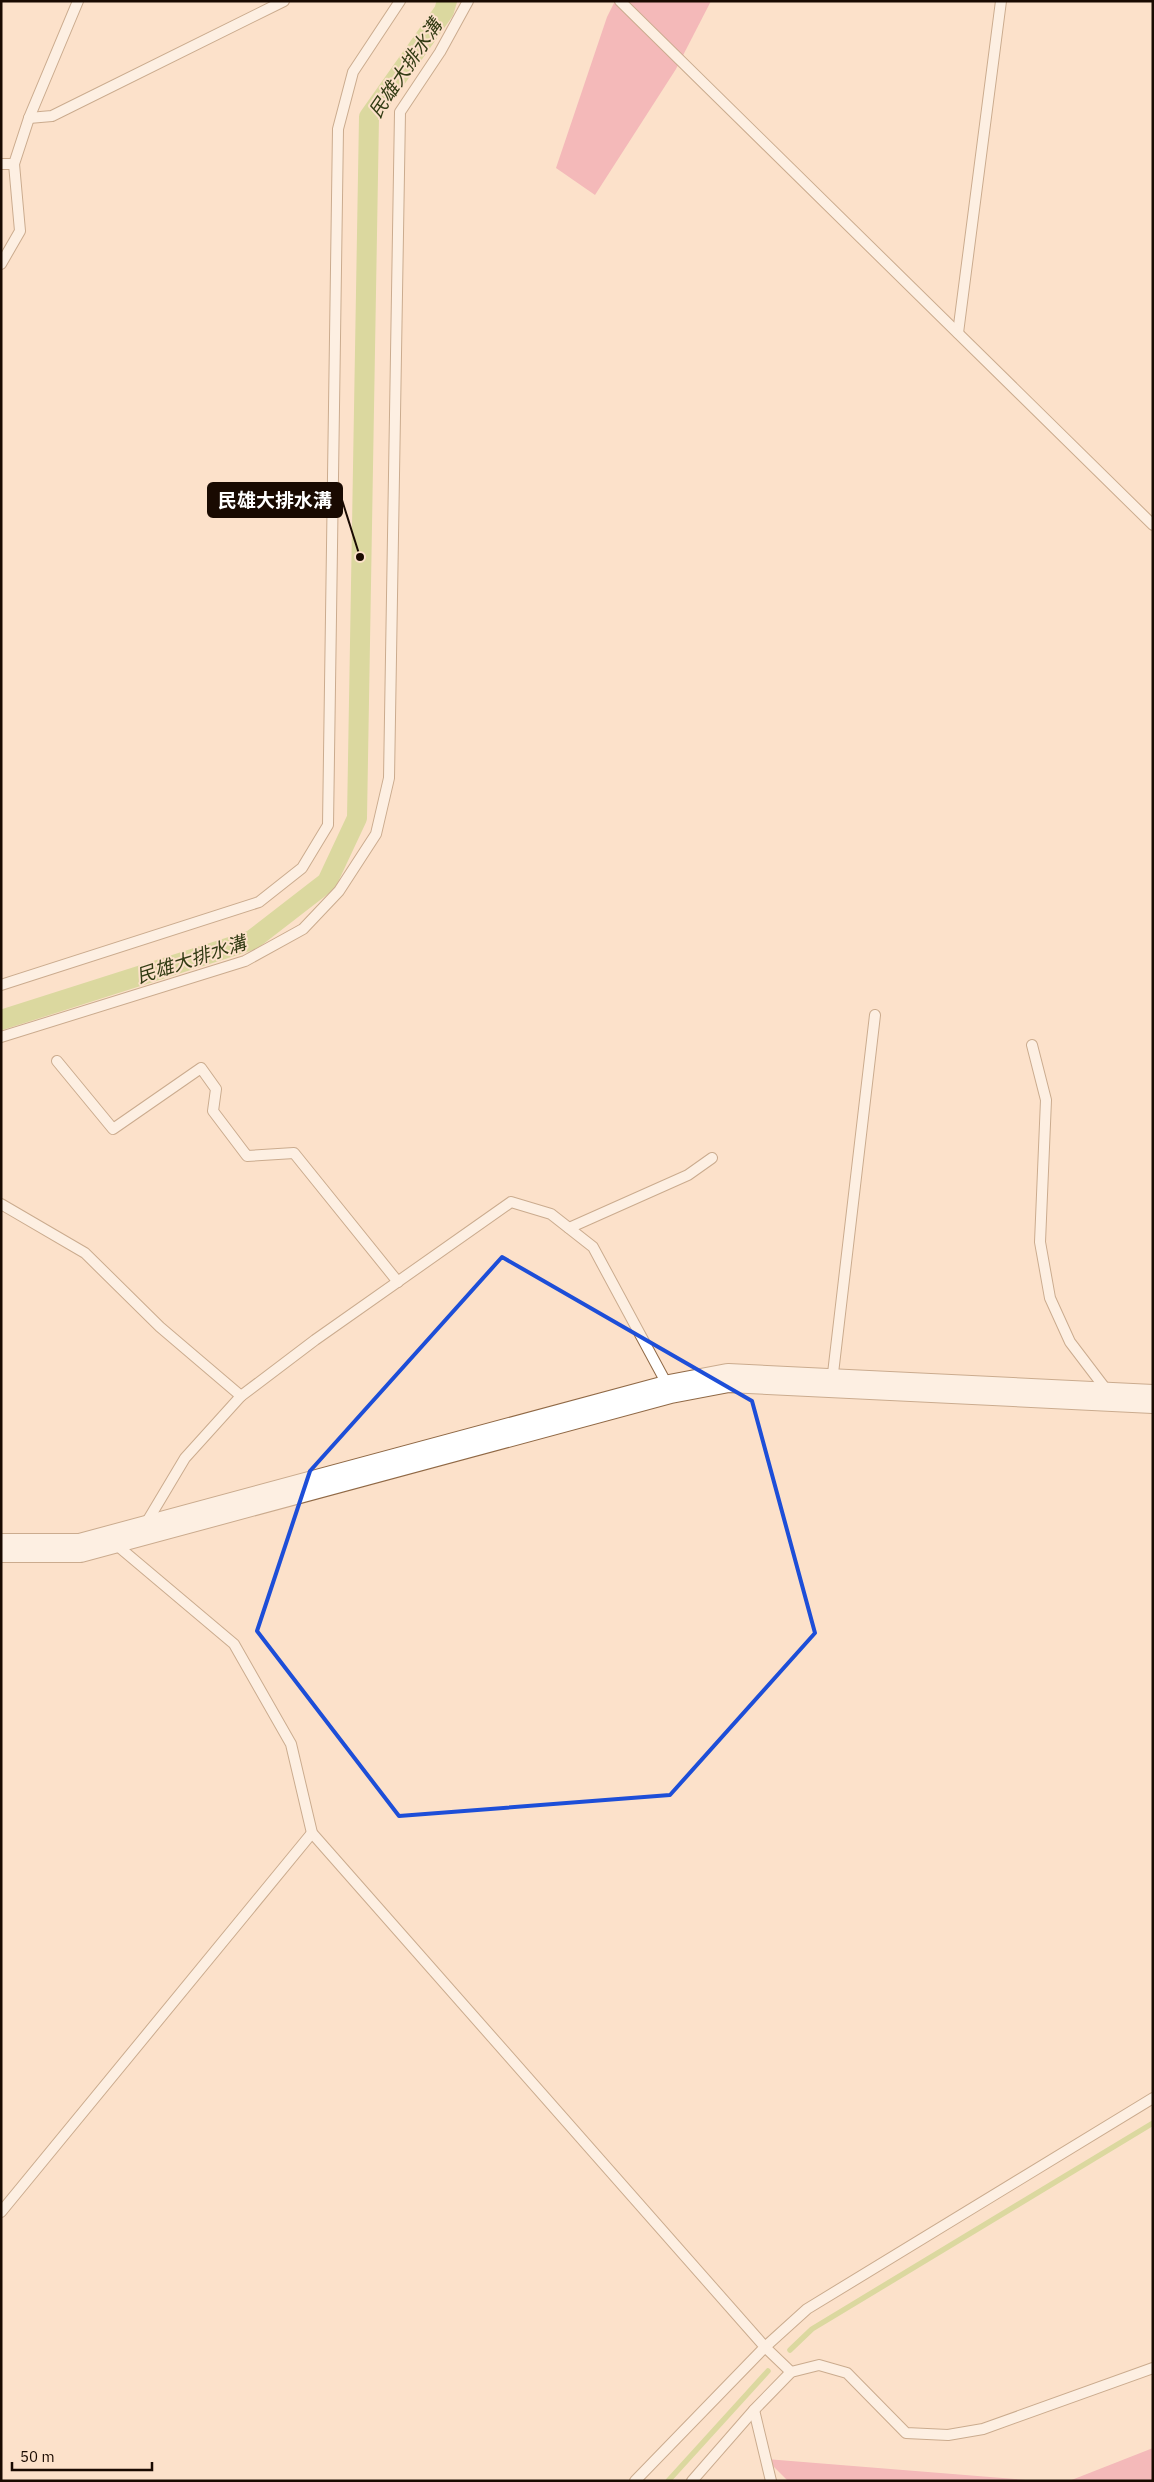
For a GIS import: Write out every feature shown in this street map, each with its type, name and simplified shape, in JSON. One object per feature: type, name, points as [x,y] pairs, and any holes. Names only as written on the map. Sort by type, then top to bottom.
[{"type":"street","points":[[1,1548],[80,1548],[670,1389],[728,1378],[1153,1399]]},
{"type":"lane","points":[[1,264],[20,231],[14,164],[29,118],[78,1]]},
{"type":"lane","points":[[29,118],[52,116],[284,1]]},
{"type":"lane","points":[[1,985],[259,902],[302,868],[328,825],[338,128],[353,72],[400,1]]},
{"type":"lane","points":[[1,1038],[253,957],[303,929],[339,891],[376,834],[389,778],[400,112],[440,52],[468,1]]},
{"type":"lane","points":[[620,1],[1153,525]]},
{"type":"lane","points":[[958,334],[1002,1]]},
{"type":"lane","points":[[1,164],[14,164]]},
{"type":"lane","points":[[832,1383],[875,1016]]},
{"type":"lane","points":[[1032,1045],[1046,1100],[1040,1242],[1050,1298],[1070,1342],[1112,1397]]},
{"type":"lane","points":[[56,1061],[114,1128],[201,1068],[216,1089],[214,1111],[247,1156],[294,1153],[398,1282]]},
{"type":"lane","points":[[569,1228],[688,1175],[712,1158]]},
{"type":"lane","points":[[140,1533],[185,1458],[241,1396],[315,1340],[511,1202],[551,1214],[593,1247],[670,1389]]},
{"type":"lane","points":[[1,1204],[85,1254],[160,1327],[241,1396]]},
{"type":"lane","points":[[111,1540],[234,1644],[291,1744],[312,1833],[765,2347],[792,2372]]},
{"type":"lane","points":[[1,2212],[312,1833]]},
{"type":"lane","points":[[635,2481],[765,2347],[807,2309],[1153,2098]]},
{"type":"lane","points":[[692,2481],[754,2410],[792,2372],[819,2365],[847,2373],[906,2433],[948,2435],[983,2429],[1153,2368]]},
{"type":"lane","points":[[754,2410],[772,2481]]},
{"type":"highlighted area","points":[[502,1257],[752,1401],[815,1633],[670,1795],[399,1816],[257,1631],[310,1471]]},
{"type":"shaded area","points":[[615,1],[711,1],[676,69],[595,195],[556,168],[607,17]]},
{"type":"shaded area","points":[[1153,2448],[1153,2481],[1069,2481]]},
{"type":"shaded area","points":[[766,2459],[1039,2481],[788,2481]]},
{"type":"waterway","name":"民雄大排水溝","points":[[1,1020],[252,940],[327,882],[357,818],[369,117],[444,11],[447,1]]},
{"type":"waterway","points":[[790,2350],[812,2329],[1153,2123]]},
{"type":"waterway","points":[[668,2481],[768,2371]]},
{"type":"place","name":"民雄大排水溝","points":[[360,557]]}]
